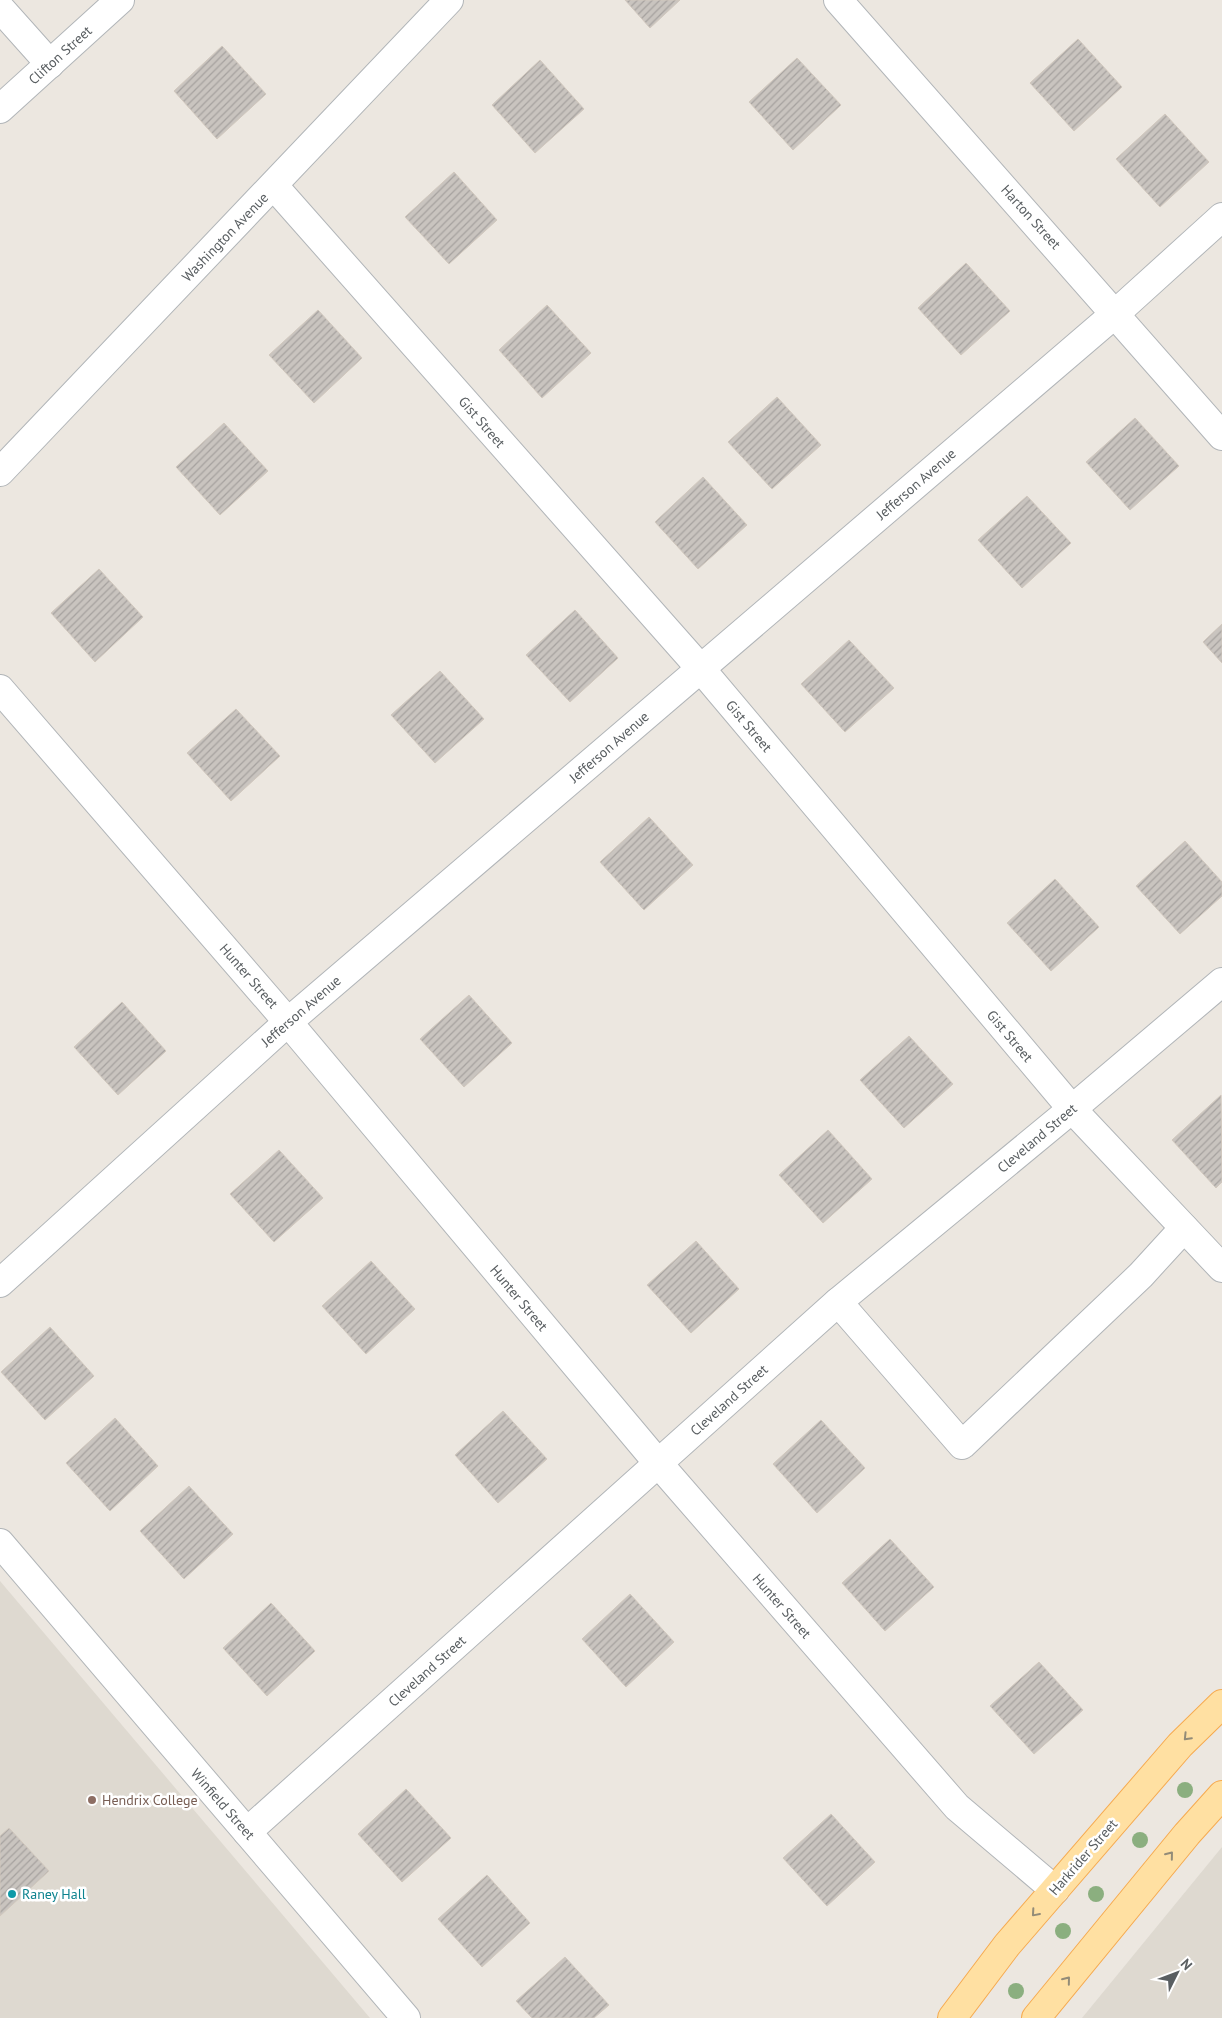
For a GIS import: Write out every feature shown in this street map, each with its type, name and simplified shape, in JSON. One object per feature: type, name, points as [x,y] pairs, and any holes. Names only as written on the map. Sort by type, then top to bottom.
[{"type":"main road","name":"Harkrider Street","points":[[952,2018],[1007,1945],[1180,1744],[1222,1704]]},
{"type":"main road","points":[[1036,2018],[1222,1795]]},
{"type":"street","name":"Clifton Street","points":[[0,109],[120,0]]},
{"type":"street","name":"Washington Avenue","points":[[0,472],[449,0]]},
{"type":"street","name":"Harton Street","points":[[838,0],[1222,436]]},
{"type":"street","points":[[0,8],[50,64]]},
{"type":"street","name":"Gist Street","points":[[274,186],[700,669],[1072,1109],[1222,1268]]},
{"type":"street","name":"Jefferson Avenue","points":[[0,1282],[288,1022],[1116,314],[1222,218]]},
{"type":"street","name":"Hunter Street","points":[[0,689],[288,1022],[658,1463],[957,1807],[1055,1890]]},
{"type":"street","name":"Cleveland Street","points":[[247,1832],[838,1302],[1072,1109],[1222,982]]},
{"type":"street","points":[[838,1302],[962,1444],[1140,1275],[1184,1228]]},
{"type":"street","name":"Winfield Street","points":[[0,1543],[406,2018]]},
{"type":"shaded area","name":"Hendrix College","points":[[0,1581],[370,2018],[0,2018]]},
{"type":"shaded area","points":[[1222,1847],[1222,2018],[1082,2018]]},
{"type":"building","points":[[625,0],[680,0],[650,28]]},
{"type":"building","points":[[1078,39],[1122,87],[1074,131],[1030,83]]},
{"type":"building","points":[[222,46],[266,94],[217,139],[174,91]]},
{"type":"building","points":[[797,58],[841,105],[793,150],[749,102]]},
{"type":"building","points":[[540,60],[584,109],[535,153],[492,105]]},
{"type":"building","points":[[1165,114],[1209,162],[1160,207],[1116,159]]},
{"type":"building","points":[[454,172],[497,220],[449,264],[405,217]]},
{"type":"building","points":[[966,263],[1010,311],[961,355],[918,308]]},
{"type":"building","points":[[547,305],[591,353],[542,398],[499,350]]},
{"type":"building","points":[[318,310],[362,358],[314,403],[269,355]]},
{"type":"building","points":[[777,397],[821,445],[772,489],[728,442]]},
{"type":"building","points":[[1135,418],[1179,466],[1130,510],[1086,462]]},
{"type":"building","points":[[224,423],[268,471],[220,515],[176,467]]},
{"type":"building","points":[[703,477],[747,525],[698,569],[655,522]]},
{"type":"building","points":[[1027,496],[1071,543],[1022,588],[978,540]]},
{"type":"building","points":[[99,569],[143,617],[95,662],[51,613]]},
{"type":"building","points":[[575,610],[618,658],[570,702],[526,655]]},
{"type":"building","points":[[1222,624],[1222,663],[1203,642]]},
{"type":"building","points":[[849,640],[894,688],[845,732],[801,684]]},
{"type":"building","points":[[440,671],[484,719],[435,763],[391,715]]},
{"type":"building","points":[[236,709],[280,756],[231,801],[187,753]]},
{"type":"building","points":[[649,817],[693,865],[644,910],[600,862]]},
{"type":"building","points":[[1185,841],[1222,882],[1222,896],[1180,934],[1136,886]]},
{"type":"building","points":[[1055,879],[1099,927],[1051,971],[1007,923]]},
{"type":"building","points":[[469,995],[512,1043],[464,1087],[420,1039]]},
{"type":"building","points":[[122,1002],[166,1051],[118,1095],[74,1047]]},
{"type":"building","points":[[909,1036],[953,1084],[904,1128],[860,1080]]},
{"type":"building","points":[[1221,1095],[1222,1182],[1216,1188],[1172,1140]]},
{"type":"building","points":[[828,1130],[872,1179],[823,1223],[779,1175]]},
{"type":"building","points":[[279,1150],[323,1198],[274,1242],[230,1194]]},
{"type":"building","points":[[696,1241],[739,1289],[691,1333],[647,1285]]},
{"type":"building","points":[[371,1261],[415,1309],[366,1354],[322,1306]]},
{"type":"building","points":[[50,1327],[94,1376],[45,1420],[1,1372]]},
{"type":"building","points":[[503,1411],[547,1459],[498,1503],[455,1455]]},
{"type":"building","points":[[115,1418],[158,1466],[110,1511],[66,1463]]},
{"type":"building","points":[[821,1420],[865,1468],[817,1513],[773,1464]]},
{"type":"building","points":[[189,1486],[233,1534],[184,1579],[140,1531]]},
{"type":"building","points":[[890,1539],[934,1587],[885,1631],[842,1583]]},
{"type":"building","points":[[630,1594],[674,1642],[626,1687],[582,1639]]},
{"type":"building","points":[[271,1603],[315,1651],[267,1696],[223,1648]]},
{"type":"building","points":[[1039,1662],[1083,1710],[1034,1754],[990,1706]]},
{"type":"building","points":[[406,1789],[451,1838],[402,1882],[358,1834]]},
{"type":"building","points":[[831,1814],[875,1862],[827,1906],[783,1858]]},
{"type":"building","name":"Raney Hall","points":[[9,1828],[49,1871],[0,1916],[0,1836]]},
{"type":"building","points":[[487,1875],[530,1923],[482,1967],[438,1919]]},
{"type":"building","points":[[565,1957],[609,2005],[594,2018],[532,2018],[516,2001]]},
{"type":"place","name":"Hendrix College","points":[[92,1800]]},
{"type":"place","name":"Raney Hall","points":[[12,1894]]}]
